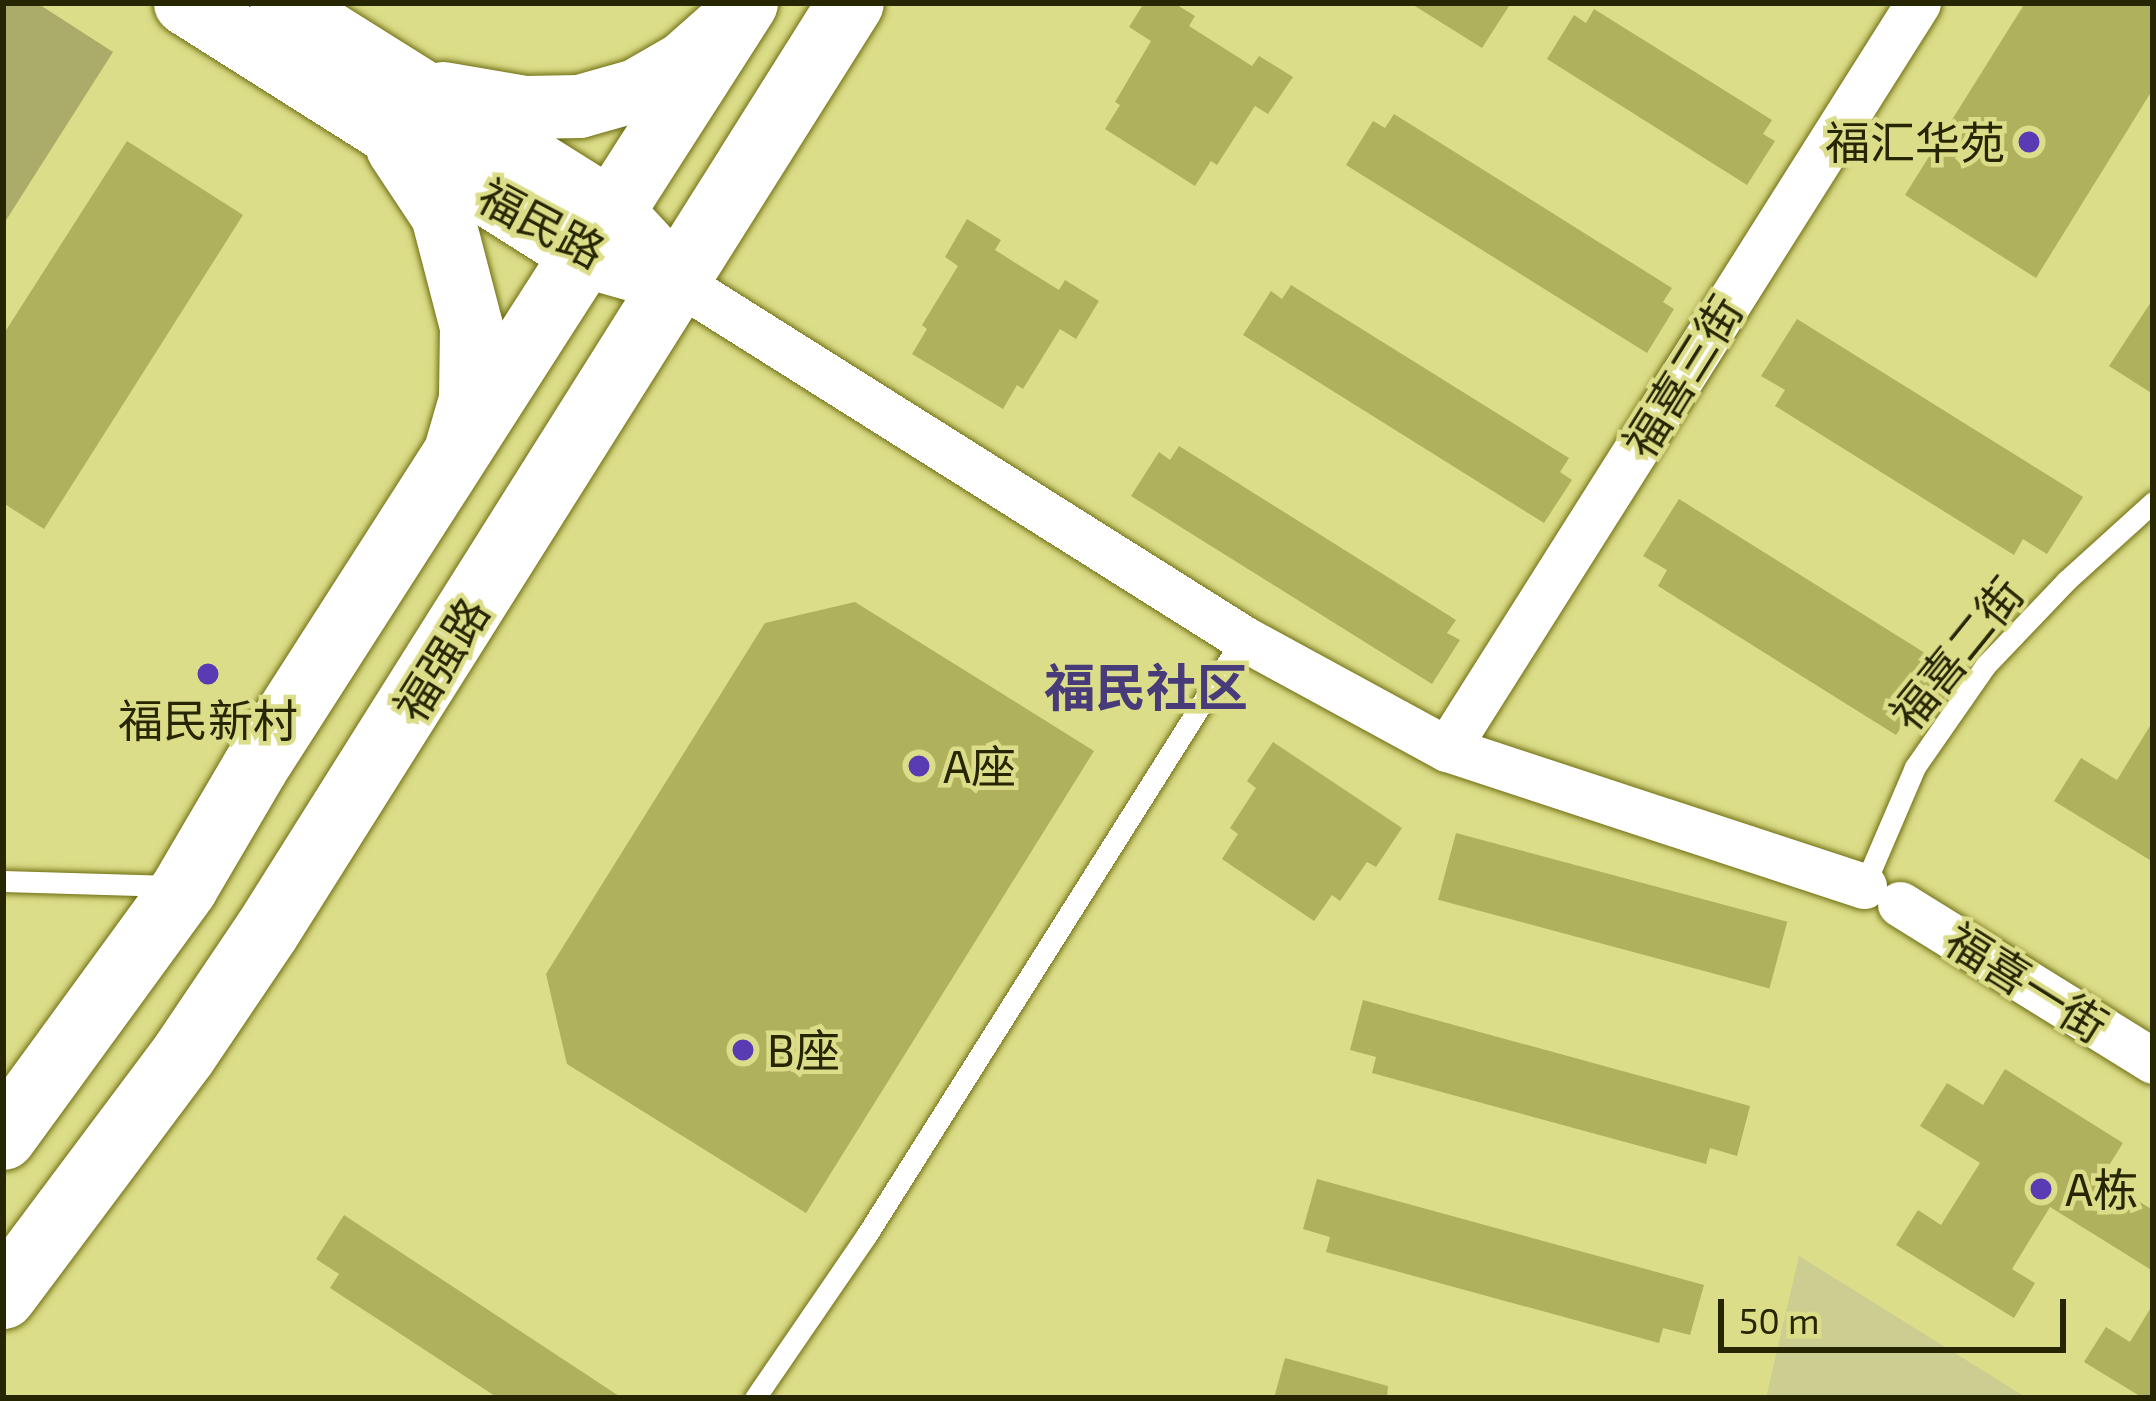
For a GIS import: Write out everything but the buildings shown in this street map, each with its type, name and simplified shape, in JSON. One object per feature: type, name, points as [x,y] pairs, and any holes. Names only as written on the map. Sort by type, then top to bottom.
[{"type":"main road","name":"福民路","points":[[184,3],[391,103],[678,282]]},
{"type":"main road","name":"福民路","points":[[281,3],[391,103]]},
{"type":"main road","name":"福强路","points":[[3,1296],[171,1073],[267,931],[851,3]]},
{"type":"main road","points":[[453,458],[470,400],[471,326],[460,267],[391,103],[579,106],[636,90],[682,63],[741,10]]},
{"type":"main road","points":[[3,1137],[185,886],[741,10]]},
{"type":"street","name":"福喜三街","points":[[1447,749],[1918,3]]},
{"type":"street","name":"福喜一街","points":[[678,282],[1243,638],[1447,749],[1882,895],[2153,1060]]},
{"type":"lane","name":"福喜二街","points":[[1882,895],[1915,767],[1985,665],[2066,581],[2153,502]]},
{"type":"lane","points":[[755,1398],[866,1236],[1243,638]]},
{"type":"lane","points":[[3,881],[185,886]]},
{"type":"green space","points":[[1799,1256],[2027,1398],[1766,1398]]},
{"type":"shaded area","points":[[3,3],[37,3],[113,52],[3,225]]},
{"type":"place","name":"福汇华苑","points":[[2029,142]]},
{"type":"place","name":"福民新村","points":[[208,674]]},
{"type":"place","name":"A座","points":[[919,766]]},
{"type":"place","name":"B座","points":[[743,1050]]},
{"type":"place","name":"A栋","points":[[2041,1189]]},
{"type":"district","name":"福民社区","points":[[1146,686]]}]
